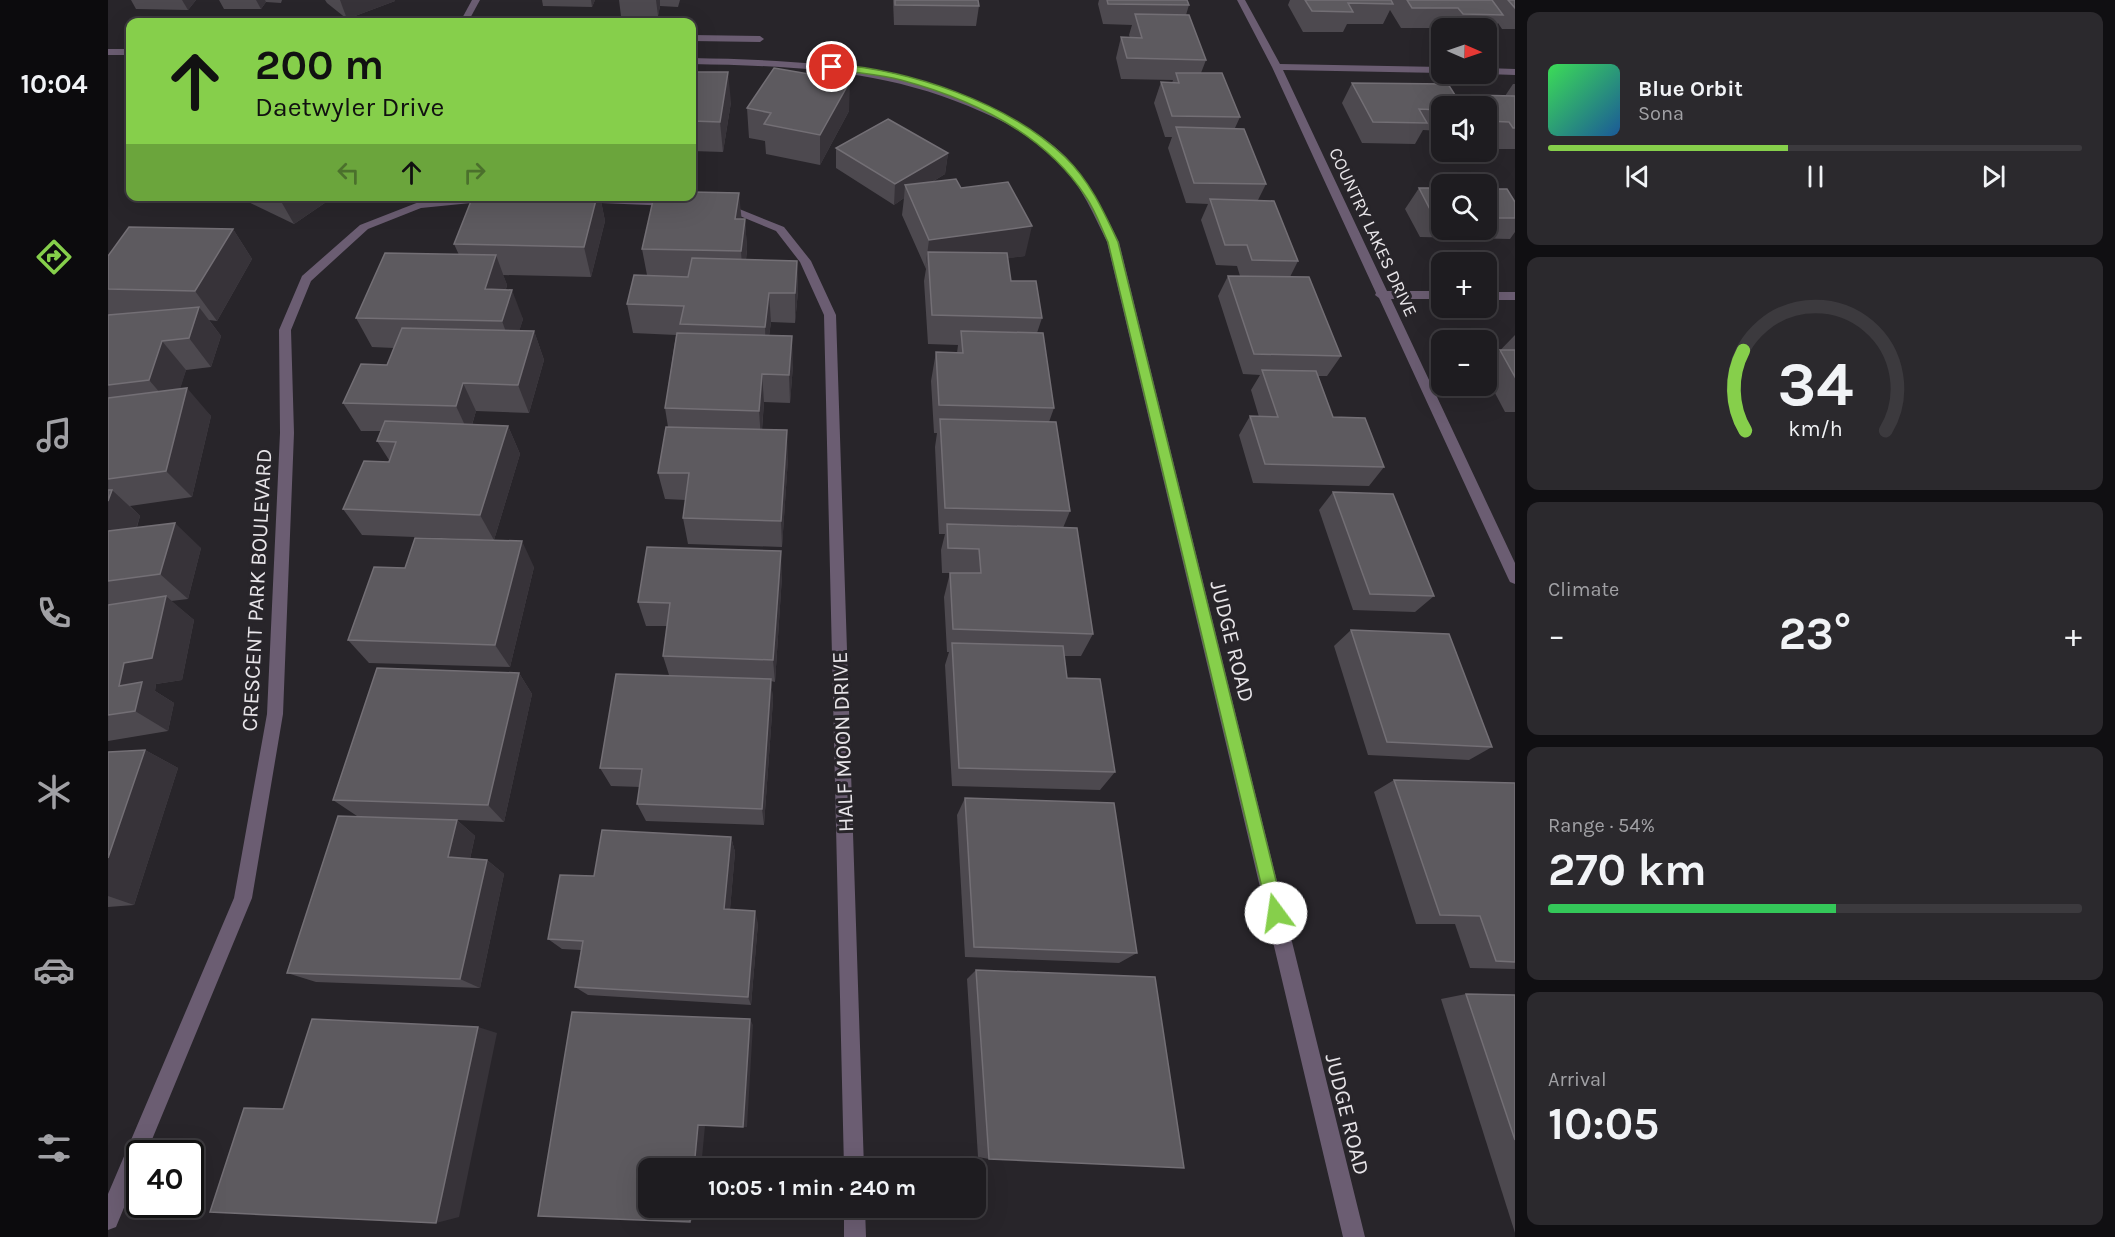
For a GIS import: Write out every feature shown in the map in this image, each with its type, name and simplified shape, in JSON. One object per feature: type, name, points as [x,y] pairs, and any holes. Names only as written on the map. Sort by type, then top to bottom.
[{"type":"street","points":[[466,18],[476,0]]},
{"type":"street","name":"COUNTRY LAKES DRIVE","points":[[1241,0],[1276,67],[1515,578]]},
{"type":"street","points":[[696,38],[760,39]]},
{"type":"street","points":[[108,52],[126,52]]},
{"type":"street","name":"JUDGE ROAD","points":[[696,61],[770,62],[853,68],[902,78],[949,93],[1022,128],[1063,160],[1092,197],[1113,242],[1354,1237]]},
{"type":"street","points":[[1276,67],[1431,70]]},
{"type":"street","points":[[1497,71],[1515,72]]},
{"type":"street","name":"CRESCENT PARK BOULEVARD","points":[[108,1219],[243,898],[275,714],[287,433],[285,330],[306,279],[364,227],[419,205],[470,201]]},
{"type":"street","points":[[598,201],[687,204]]},
{"type":"street","name":"HALF MOON DRIVE","points":[[711,204],[723,205],[780,229],[805,261],[830,315],[854,1158]]},
{"type":"street","points":[[1381,295],[1431,296]]},
{"type":"street","points":[[1497,296],[1515,296]]},
{"type":"street","points":[[855,1218],[855,1237]]},
{"type":"building","points":[[895,0],[978,0],[979,6],[895,5]]},
{"type":"building","points":[[1107,0],[1187,0],[1189,5],[1108,4]]},
{"type":"building","points":[[1305,0],[1391,0],[1393,4],[1348,3],[1353,12],[1312,11]]},
{"type":"building","points":[[1407,0],[1492,0],[1503,15],[1463,14],[1458,8],[1412,8]]},
{"type":"building","points":[[1508,0],[1515,0],[1515,8]]},
{"type":"building","points":[[1135,14],[1189,15],[1206,60],[1127,58],[1121,37],[1142,38]]},
{"type":"building","points":[[774,68],[850,81],[820,135],[764,124],[771,113],[747,108]]},
{"type":"building","points":[[696,72],[728,72],[720,122],[696,121]]},
{"type":"building","points":[[1176,73],[1222,73],[1240,117],[1172,116],[1161,82],[1179,83]]},
{"type":"building","points":[[1352,83],[1448,84],[1456,96],[1431,96],[1431,110],[1419,109],[1427,123],[1373,122]]},
{"type":"building","points":[[1469,95],[1515,96],[1515,128],[1509,122],[1497,121],[1497,96]]},
{"type":"building","points":[[888,119],[948,153],[895,184],[836,148]]},
{"type":"building","points":[[1176,127],[1244,129],[1266,184],[1194,183]]},
{"type":"building","points":[[956,179],[961,188],[1008,182],[1032,226],[929,240],[905,185]]},
{"type":"building","points":[[1419,188],[1431,188],[1431,211]]},
{"type":"building","points":[[1497,189],[1507,189],[1515,202],[1515,218],[1497,218]]},
{"type":"building","points":[[696,192],[739,193],[735,219],[745,219],[741,251],[642,249],[653,201],[696,201]]},
{"type":"building","points":[[1210,199],[1274,201],[1298,261],[1252,260],[1247,245],[1225,245]]},
{"type":"building","points":[[471,201],[596,201],[584,247],[454,244]]},
{"type":"building","points":[[129,227],[233,229],[195,291],[108,289],[108,256]]},
{"type":"building","points":[[928,252],[1007,253],[1011,281],[1036,281],[1042,318],[932,315]]},
{"type":"building","points":[[385,253],[496,255],[485,289],[512,290],[502,321],[356,318]]},
{"type":"building","points":[[692,258],[797,261],[795,293],[769,293],[765,327],[680,324],[684,306],[627,304],[634,275],[688,277]]},
{"type":"building","points":[[1228,276],[1309,277],[1341,356],[1254,354]]},
{"type":"building","points":[[199,307],[189,338],[162,341],[149,380],[108,385],[108,315]]},
{"type":"building","points":[[402,328],[534,331],[518,385],[463,383],[456,406],[343,403],[361,364],[387,365]]},
{"type":"building","points":[[961,331],[1043,333],[1054,408],[939,405],[936,352],[963,353]]},
{"type":"building","points":[[677,333],[792,336],[789,375],[762,374],[759,411],[665,408]]},
{"type":"building","points":[[1500,350],[1515,350],[1515,377]]},
{"type":"building","points":[[1262,370],[1316,371],[1333,417],[1365,418],[1384,467],[1265,464],[1250,416],[1278,417]]},
{"type":"building","points":[[187,388],[166,471],[108,479],[108,398]]},
{"type":"building","points":[[940,419],[1056,422],[1070,511],[945,508]]},
{"type":"building","points":[[385,421],[508,426],[480,515],[343,509],[364,461],[389,462],[396,442],[377,441]]},
{"type":"building","points":[[666,427],[787,430],[781,521],[683,518],[689,473],[658,473]]},
{"type":"building","points":[[1333,492],[1393,494],[1434,596],[1370,594]]},
{"type":"building","points":[[175,523],[160,574],[108,581],[108,531]]},
{"type":"building","points":[[947,524],[1077,528],[1093,634],[953,629],[950,573],[981,573],[979,549],[948,548]]},
{"type":"building","points":[[415,538],[522,541],[495,645],[348,640],[374,567],[405,568]]},
{"type":"building","points":[[647,547],[781,551],[773,660],[663,656],[670,603],[638,602]]},
{"type":"building","points":[[166,596],[152,658],[124,663],[119,686],[142,682],[135,711],[108,715],[108,605]]},
{"type":"building","points":[[1351,630],[1449,634],[1492,747],[1387,742]]},
{"type":"building","points":[[952,643],[1063,646],[1067,678],[1100,679],[1115,772],[959,768]]},
{"type":"building","points":[[377,668],[519,673],[488,805],[333,800]]},
{"type":"building","points":[[616,674],[771,679],[762,809],[637,804],[642,769],[600,768]]},
{"type":"building","points":[[145,750],[108,858],[108,752]]},
{"type":"building","points":[[1394,780],[1515,783],[1515,962],[1496,961],[1480,916],[1440,915]]},
{"type":"building","points":[[965,798],[1114,803],[1137,953],[974,947]]},
{"type":"building","points":[[338,816],[457,820],[448,857],[487,860],[460,979],[287,973]]},
{"type":"building","points":[[602,830],[731,837],[724,909],[755,911],[748,997],[575,987],[583,941],[548,939],[560,875],[594,876]]},
{"type":"building","points":[[976,970],[1155,977],[1184,1168],[989,1159]]},
{"type":"building","points":[[1466,994],[1515,995],[1515,1140]]},
{"type":"building","points":[[572,1012],[750,1019],[743,1127],[698,1125],[695,1158],[638,1158],[638,1218],[690,1218],[690,1222],[538,1216]]},
{"type":"building","points":[[312,1019],[478,1027],[436,1223],[210,1212],[244,1108],[283,1109]]},
{"type":"route","points":[[832,67],[853,68],[902,78],[949,93],[984,108],[1022,128],[1063,160],[1092,197],[1113,242],[1276,913]]}]
